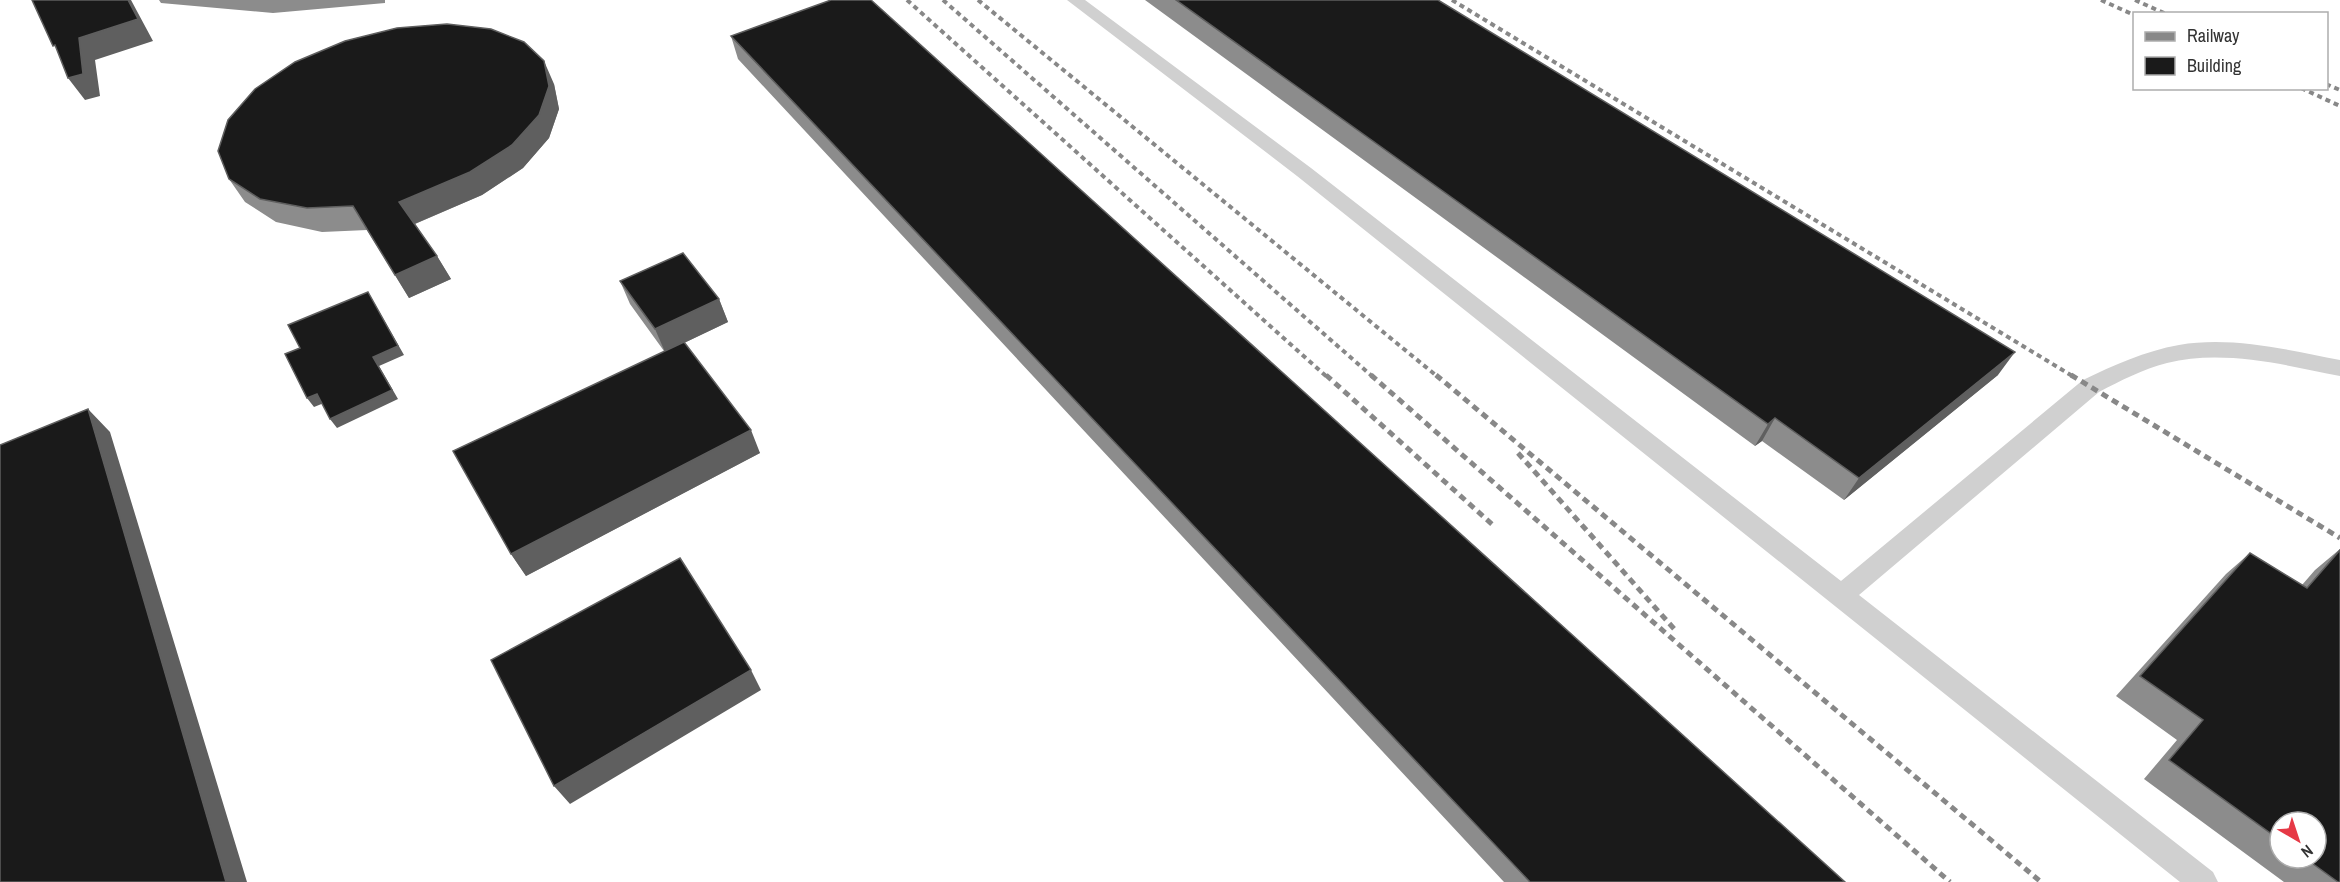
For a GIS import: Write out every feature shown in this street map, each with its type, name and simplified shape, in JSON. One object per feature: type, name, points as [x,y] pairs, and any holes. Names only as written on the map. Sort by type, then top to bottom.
[{"type":"lane","points":[[1075,0],[1314,179],[2203,882]]},
{"type":"lane","points":[[1842,595],[2091,386],[2119,372],[2156,358],[2193,351],[2265,356],[2340,368]]},
{"type":"building","points":[[32,0],[128,0],[138,19],[79,38],[83,74],[68,78],[55,45],[53,46]]},
{"type":"building","points":[[831,0],[871,0],[1845,882],[1530,882],[731,36]]},
{"type":"building","points":[[1176,0],[1438,0],[2015,352],[1859,478],[1775,418],[1768,424]]},
{"type":"building","points":[[447,24],[491,29],[524,42],[544,61],[549,86],[539,115],[512,145],[470,172],[399,202],[437,256],[395,275],[353,206],[307,208],[260,199],[229,179],[218,151],[228,120],[255,89],[295,62],[345,41],[397,28]]},
{"type":"building","points":[[683,253],[719,299],[655,329],[620,281]]},
{"type":"building","points":[[368,292],[398,346],[373,357],[392,390],[330,419],[317,394],[307,398],[285,354],[300,348],[288,325]]},
{"type":"building","points":[[684,342],[751,430],[511,554],[453,451]]},
{"type":"building","points":[[88,409],[226,882],[0,882],[0,445]]},
{"type":"building","points":[[2340,550],[2340,882],[2322,870],[2328,870],[2328,810],[2268,810],[2268,831],[2169,760],[2203,720],[2140,676],[2250,553],[2307,588]]},
{"type":"building","points":[[680,558],[751,670],[554,786],[491,660]]},
{"type":"railway","points":[[907,0],[1327,377]]},
{"type":"railway","points":[[943,0],[1373,377]]},
{"type":"railway","points":[[978,0],[1438,377]]},
{"type":"railway","points":[[1452,0],[2074,377]]},
{"type":"railway","points":[[2101,0],[2133,15]]},
{"type":"railway","points":[[2135,0],[2162,12]]},
{"type":"railway","points":[[2328,85],[2340,90]]},
{"type":"railway","points":[[2305,90],[2340,106]]},
{"type":"railway","points":[[1326,375],[1494,526]]},
{"type":"railway","points":[[1371,375],[1950,882]]},
{"type":"railway","points":[[1436,375],[2041,882]]},
{"type":"railway","points":[[2071,375],[2340,538]]},
{"type":"railway","points":[[1518,453],[1676,631]]}]
